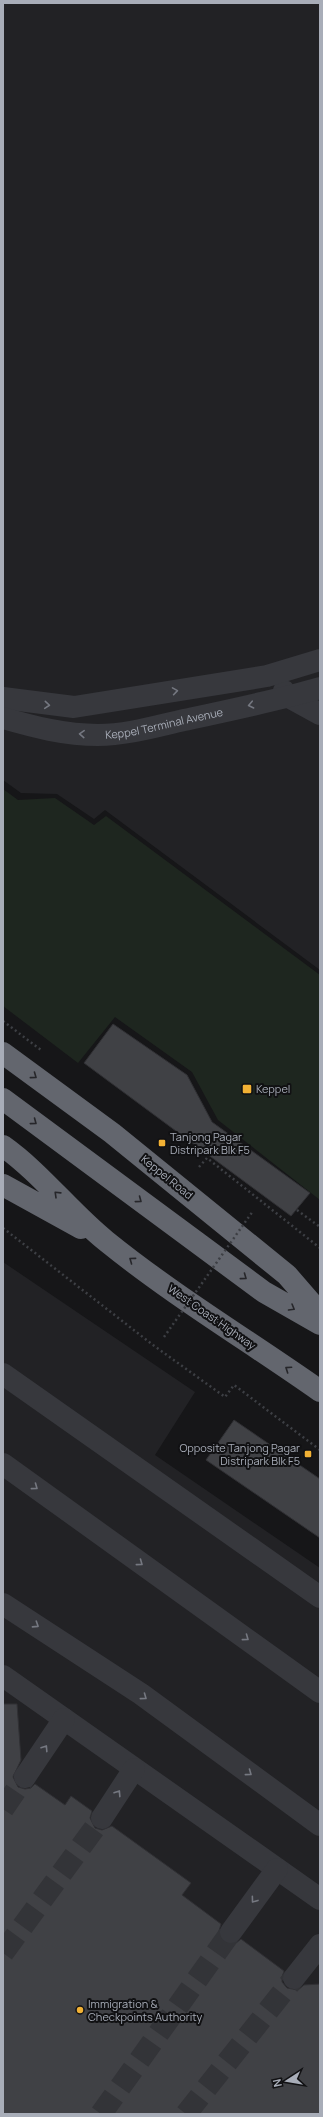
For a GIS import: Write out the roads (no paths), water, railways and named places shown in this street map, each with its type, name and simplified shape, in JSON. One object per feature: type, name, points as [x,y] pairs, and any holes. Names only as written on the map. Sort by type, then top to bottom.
[{"type":"highway","name":"Keppel Road","points":[[3,1053],[112,1133],[287,1275],[320,1313]]},
{"type":"highway","points":[[3,1099],[264,1292],[320,1324]]},
{"type":"highway","points":[[3,1146],[20,1158],[105,1240]]},
{"type":"highway","points":[[3,1185],[105,1240]]},
{"type":"highway","name":"West Coast Highway","points":[[105,1240],[229,1330],[320,1391]]},
{"type":"lane","points":[[3,698],[74,707],[268,676],[316,666]]},
{"type":"lane","points":[[268,676],[289,697],[320,714]]},
{"type":"lane","name":"Keppel Terminal Avenue","points":[[3,718],[26,726],[100,735],[136,730],[289,697],[320,688]]},
{"type":"lane","points":[[3,1374],[320,1597]]},
{"type":"lane","points":[[3,1464],[320,1692]]},
{"type":"lane","points":[[3,1604],[141,1694],[320,1825]]},
{"type":"lane","points":[[3,1676],[320,1899]]},
{"type":"lane","points":[[25,1777],[64,1719]]},
{"type":"lane","points":[[102,1818],[134,1769]]},
{"type":"lane","points":[[231,1932],[277,1869]]},
{"type":"lane","points":[[294,1978],[320,1945]]},
{"type":"tunnel","points":[[3,1809],[25,1777]]},
{"type":"tunnel","points":[[3,1953],[102,1818]]},
{"type":"tunnel","points":[[101,2114],[231,1932]]},
{"type":"tunnel","points":[[186,2114],[294,1978]]},
{"type":"place","name":"Keppel","points":[[247,1089]]},
{"type":"place","name":"Tanjong Pagar Distripark Blk F5","points":[[162,1143]]},
{"type":"place","name":"Opposite Tanjong Pagar Distripark Blk F5","points":[[308,1454]]},
{"type":"place","name":"Immigration & Checkpoints Authority","points":[[80,2010]]}]
